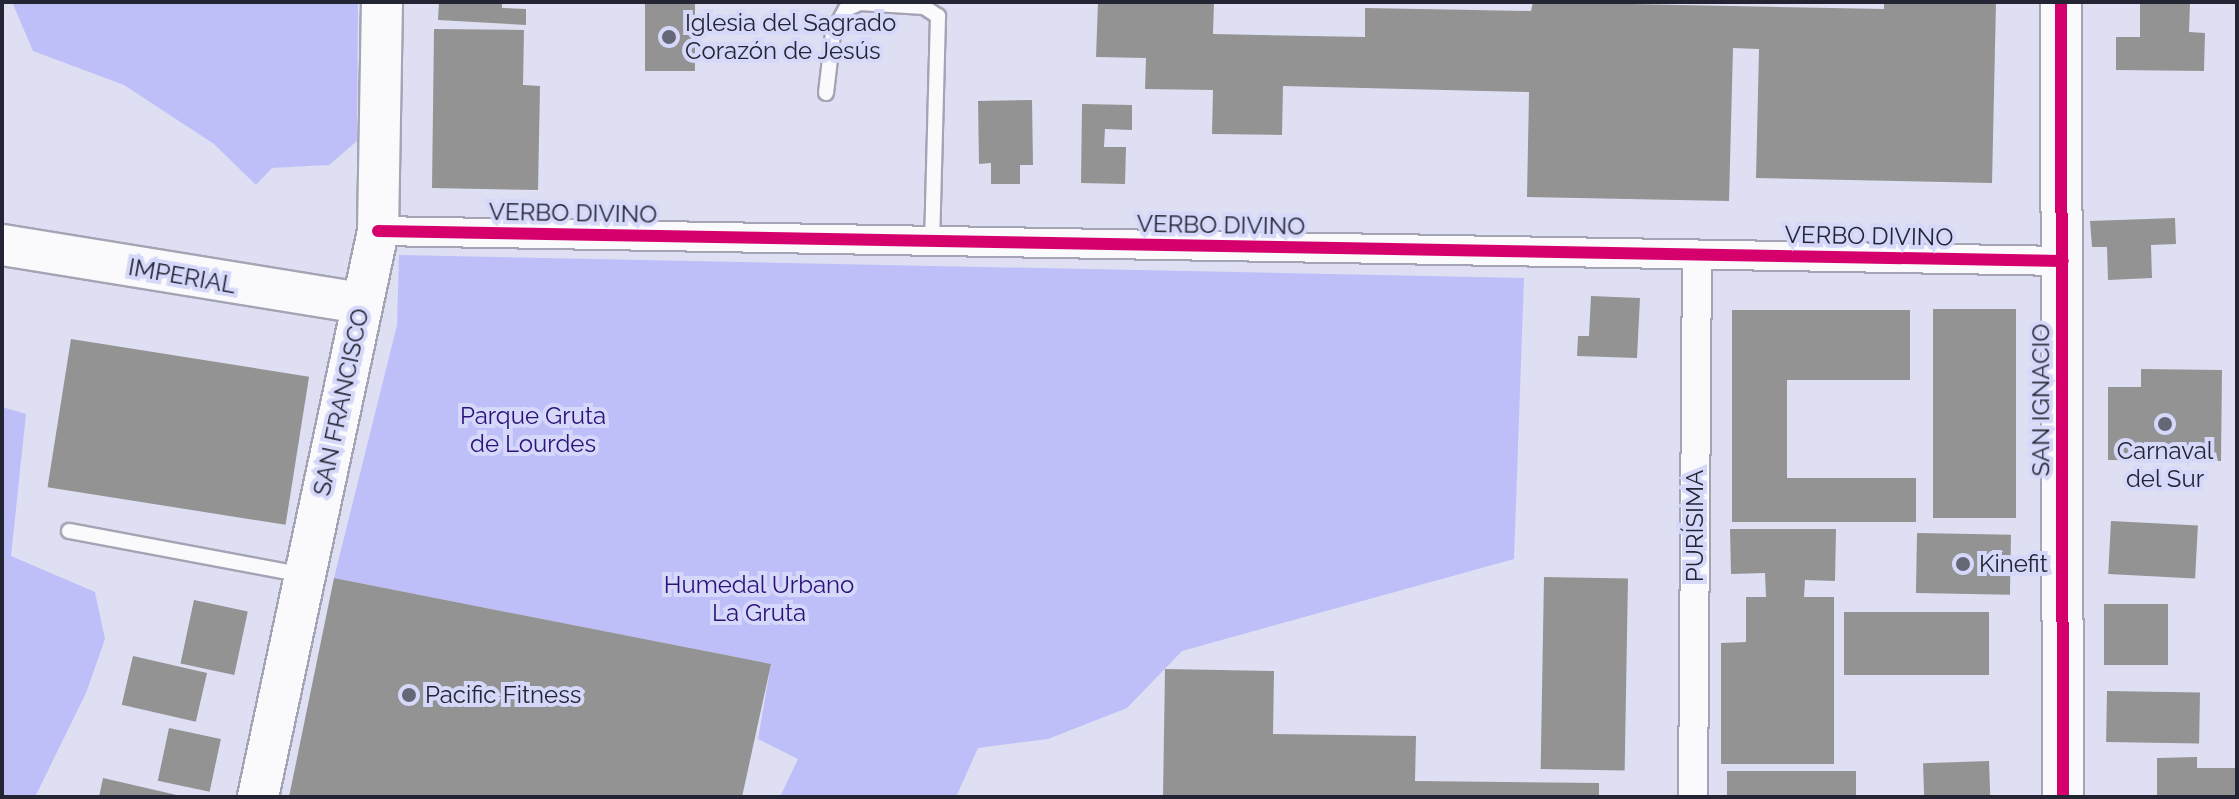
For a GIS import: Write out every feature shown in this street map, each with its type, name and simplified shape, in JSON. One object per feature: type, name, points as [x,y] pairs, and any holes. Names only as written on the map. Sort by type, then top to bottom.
[{"type":"street","name":"SAN FRANCISCO","points":[[258,797],[378,231],[382,2]]},
{"type":"street","name":"SAN IGNACIO","points":[[2061,2],[2063,797]]},
{"type":"street","name":"VERBO DIVINO","points":[[378,231],[2063,261]]},
{"type":"street","name":"IMPERIAL","points":[[2,245],[362,303]]},
{"type":"street","name":"PURÍSIMA","points":[[1693,797],[1697,255]]},
{"type":"lane","points":[[826,93],[833,33],[846,9],[860,3],[924,7],[938,16],[932,242]]},
{"type":"lane","points":[[69,531],[305,575]]},
{"type":"green space","points":[[12,2],[358,2],[357,141],[329,165],[272,168],[256,185],[214,144],[124,85],[33,51]]},
{"type":"green space","points":[[399,255],[1524,278],[1514,559],[1182,651],[1127,708],[1048,739],[978,748],[956,797],[780,797],[798,759],[758,739],[771,664],[334,578],[397,325]]},
{"type":"green space","points":[[2,407],[26,414],[11,556],[95,592],[105,639],[86,693],[35,797],[2,797]]},
{"type":"building","points":[[439,2],[502,2],[502,8],[526,9],[526,25],[438,20]]},
{"type":"building","name":"Iglesia del Sagrado Corazón de Jesús","points":[[645,2],[695,2],[695,71],[645,71]]},
{"type":"building","points":[[1098,2],[1214,2],[1213,34],[1365,37],[1365,8],[1531,11],[1533,2],[1884,9],[1884,2],[1996,2],[1992,183],[1756,178],[1759,49],[1733,48],[1729,201],[1527,197],[1529,92],[1283,86],[1282,135],[1212,134],[1213,90],[1145,89],[1146,58],[1096,57]]},
{"type":"building","points":[[2140,3],[2190,3],[2189,32],[2205,33],[2204,71],[2116,70],[2116,37],[2140,37]]},
{"type":"building","points":[[434,29],[524,30],[523,85],[540,86],[538,190],[432,188]]},
{"type":"building","points":[[1032,100],[1033,165],[1020,165],[1020,184],[991,184],[991,163],[979,164],[978,101]]},
{"type":"building","points":[[1082,104],[1132,105],[1132,130],[1105,129],[1104,147],[1126,147],[1125,184],[1081,183]]},
{"type":"building","points":[[2175,218],[2176,244],[2151,245],[2152,278],[2108,280],[2107,247],[2092,247],[2090,221]]},
{"type":"building","points":[[1591,296],[1640,298],[1637,358],[1577,356],[1578,336],[1589,336]]},
{"type":"building","points":[[1933,309],[2016,309],[2016,518],[1933,518]]},
{"type":"building","points":[[1732,310],[1910,310],[1910,380],[1787,380],[1787,478],[1916,478],[1916,522],[1732,522]]},
{"type":"building","points":[[71,339],[309,377],[286,525],[48,487]]},
{"type":"building","name":"Carnaval del Sur","points":[[2141,369],[2222,370],[2221,461],[2108,460],[2108,387],[2141,387]]},
{"type":"building","points":[[2111,521],[2198,526],[2195,578],[2108,574]]},
{"type":"building","points":[[1730,529],[1836,529],[1835,581],[1805,580],[1804,597],[1834,597],[1834,764],[1721,764],[1721,643],[1746,642],[1746,597],[1766,597],[1765,573],[1731,574]]},
{"type":"building","name":"Kinefit","points":[[1917,533],[2011,535],[2010,595],[1916,593]]},
{"type":"building","points":[[1544,577],[1628,578],[1625,770],[1541,769]]},
{"type":"building","points":[[334,578],[771,664],[742,797],[289,797]]},
{"type":"building","points":[[194,600],[248,611],[234,675],[180,664]]},
{"type":"building","points":[[2104,604],[2168,604],[2168,665],[2104,665]]},
{"type":"building","points":[[1844,612],[1989,612],[1989,675],[1844,675]]},
{"type":"building","points":[[133,656],[207,673],[196,722],[122,705]]},
{"type":"building","points":[[1165,669],[1274,671],[1273,734],[1416,736],[1415,781],[1599,783],[1599,797],[1163,797]]},
{"type":"building","points":[[2107,691],[2200,693],[2199,744],[2106,742]]},
{"type":"building","points":[[169,728],[221,739],[210,792],[158,781]]},
{"type":"building","points":[[2197,757],[2197,768],[2237,768],[2237,797],[2157,797],[2157,758]]},
{"type":"building","points":[[1989,761],[1990,797],[1924,797],[1923,763]]},
{"type":"building","points":[[1727,771],[1856,771],[1856,797],[1727,797]]},
{"type":"building","points":[[103,778],[181,796],[181,797],[99,797]]},
{"type":"cycle path","points":[[2061,2],[2063,797]]},
{"type":"cycle path","points":[[378,231],[2063,261]]},
{"type":"place","name":"Iglesia del Sagrado Corazón de Jesús","points":[[669,37]]},
{"type":"place","name":"Carnaval del Sur","points":[[2165,424]]},
{"type":"place","name":"Kinefit","points":[[1963,564]]},
{"type":"place","name":"Pacific Fitness","points":[[409,695]]},
{"type":"park label","name":"Parque Gruta de Lourdes","points":[[533,430]]},
{"type":"park label","name":"Humedal Urbano La Gruta","points":[[759,599]]}]
